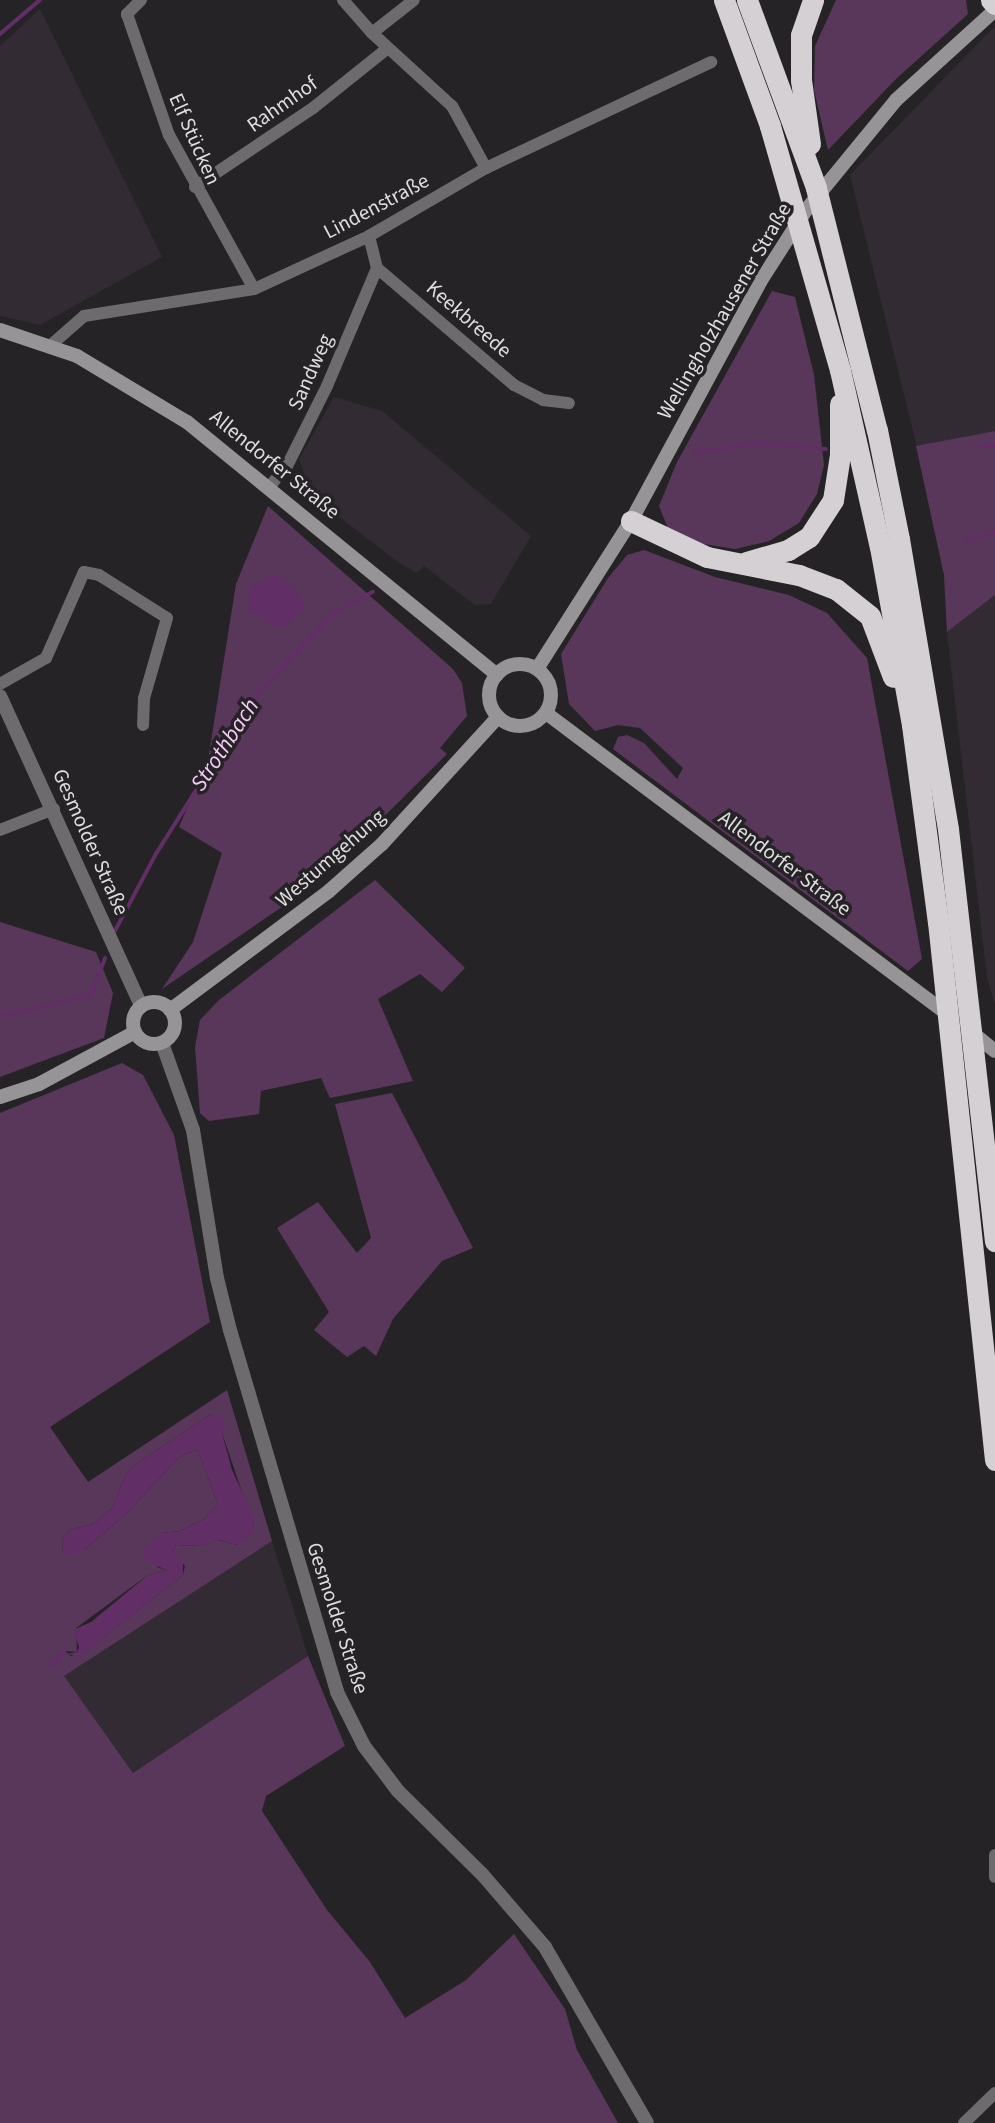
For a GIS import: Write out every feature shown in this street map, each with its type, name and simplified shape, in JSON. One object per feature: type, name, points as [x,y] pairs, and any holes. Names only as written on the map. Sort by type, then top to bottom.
[{"type":"highway","points":[[724,0],[770,126],[840,370],[867,484],[912,725],[939,922],[995,1461]]},
{"type":"highway","points":[[747,0],[816,188],[877,430],[926,684],[963,953],[995,1241]]},
{"type":"highway","points":[[813,0],[802,35],[801,80],[816,188]]},
{"type":"highway","points":[[991,0],[995,4]]},
{"type":"highway","points":[[740,563],[788,550],[810,537],[833,500],[840,456],[840,370]]},
{"type":"highway","points":[[631,521],[707,557],[799,575],[836,589],[870,616],[912,725]]},
{"type":"main road","name":"Wellingholzhausener Straße","points":[[537,669],[631,521],[760,282],[856,144],[930,66],[995,10]]},
{"type":"main road","name":"Allendorfer Straße","points":[[0,330],[51,345],[150,396],[271,486],[497,675]]},
{"type":"main road","points":[[520,664],[537,669],[551,689],[545,713],[528,725],[507,723],[498,717],[489,691],[497,675],[520,664]]},
{"type":"main road","name":"Allendorfer Straße","points":[[545,713],[902,978],[995,1051]]},
{"type":"main road","name":"Westumgehung","points":[[170,1010],[318,900],[373,851],[498,717]]},
{"type":"main road","points":[[160,1003],[170,1010],[174,1028],[162,1043],[149,1044],[135,1032],[132,1021],[141,1006],[160,1003]]},
{"type":"main road","points":[[0,1097],[39,1084],[135,1032]]},
{"type":"street","name":"Elf Stücken","points":[[141,0],[127,14],[137,51],[195,187],[254,289]]},
{"type":"street","points":[[343,0],[372,33],[408,61],[452,106],[486,168]]},
{"type":"street","points":[[372,33],[414,0]]},
{"type":"street","name":"Rahmhof","points":[[195,187],[313,108],[388,48]]},
{"type":"street","name":"Lindenstraße","points":[[51,345],[85,316],[254,289],[369,236],[486,168],[711,62]]},
{"type":"street","points":[[369,236],[377,268]]},
{"type":"street","name":"Keekbreede","points":[[377,268],[514,385],[543,400],[569,403]]},
{"type":"street","name":"Sandweg","points":[[271,486],[287,466],[327,386],[377,268]]},
{"type":"street","points":[[0,684],[46,658],[84,572],[99,575],[151,604],[167,618],[144,698],[143,725]]},
{"type":"street","name":"Gesmolder Straße","points":[[0,696],[54,809],[141,1006]]},
{"type":"street","points":[[0,830],[54,809]]},
{"type":"street","name":"Gesmolder Straße","points":[[162,1043],[193,1130],[217,1279],[230,1330],[337,1692],[364,1746],[398,1791],[482,1874],[545,1947],[647,2123]]},
{"type":"street","points":[[995,1855],[995,1877]]},
{"type":"street","points":[[964,2123],[995,2093]]},
{"type":"shaded area","points":[[836,0],[966,0],[968,14],[895,80],[828,150],[814,90],[815,46]]},
{"type":"shaded area","points":[[40,9],[162,257],[40,325],[0,316],[0,46]]},
{"type":"shaded area","points":[[995,26],[995,431],[917,447],[850,175]]},
{"type":"shaded area","points":[[772,291],[795,297],[814,375],[824,465],[817,494],[799,523],[769,541],[735,549],[691,542],[669,531],[659,506],[677,462]]},
{"type":"shaded area","points":[[334,397],[382,411],[531,536],[491,604],[475,605],[424,566],[417,573],[398,562],[312,496],[299,459]]},
{"type":"shaded area","points":[[995,431],[995,595],[947,632],[944,575],[916,446]]},
{"type":"shaded area","points":[[268,506],[453,669],[462,683],[467,716],[440,748],[447,754],[317,883],[162,989],[193,942],[222,853],[179,827],[208,760],[236,584]]},
{"type":"shaded area","points":[[644,550],[715,577],[789,595],[827,613],[867,658],[922,959],[908,971],[613,749],[618,737],[627,735],[644,743],[677,779],[683,768],[640,728],[618,725],[595,731],[569,704],[561,654],[608,578],[627,555]]},
{"type":"shaded area","points":[[273,573],[300,593],[305,608],[284,627],[269,624],[248,608],[251,588]]},
{"type":"shaded area","points":[[995,595],[995,1005],[987,978],[947,632]]},
{"type":"shaded area","points":[[375,880],[465,968],[442,992],[420,974],[378,999],[413,1081],[330,1098],[321,1078],[261,1091],[259,1114],[209,1121],[200,1113],[195,1047],[200,1020],[219,1000]]},
{"type":"shaded area","points":[[0,922],[96,952],[113,993],[104,1038],[0,1077]]},
{"type":"shaded area","points":[[122,1063],[143,1075],[174,1135],[210,1322],[50,1427],[88,1482],[227,1390],[272,1541],[64,1676],[133,1773],[308,1656],[345,1746],[266,1796],[262,1811],[327,1910],[370,1962],[405,2018],[466,1980],[514,1934],[565,2009],[577,2050],[618,2123],[0,2123],[0,1113]],"holes":[[[211,1414],[222,1433],[254,1527],[237,1545],[218,1540],[201,1546],[176,1545],[173,1552],[185,1566],[183,1575],[86,1651],[71,1656],[65,1651],[77,1652],[76,1628],[148,1575],[166,1570],[157,1567],[161,1533],[180,1531],[204,1519],[218,1504],[197,1449],[178,1458],[126,1514],[85,1549],[63,1552],[62,1541],[69,1530],[93,1524],[112,1508],[127,1472]]]},
{"type":"shaded area","points":[[392,1093],[473,1248],[442,1261],[393,1319],[376,1356],[364,1346],[347,1357],[314,1330],[329,1312],[277,1228],[318,1202],[357,1253],[371,1238],[335,1104]]},
{"type":"shaded area","points":[[211,1414],[225,1419],[222,1433],[232,1470],[253,1515],[254,1527],[247,1539],[237,1545],[219,1540],[201,1546],[176,1545],[173,1552],[183,1561],[183,1575],[80,1656],[66,1654],[77,1652],[79,1647],[73,1630],[91,1622],[148,1575],[166,1570],[148,1562],[142,1553],[145,1548],[161,1533],[180,1531],[204,1519],[218,1504],[197,1449],[178,1458],[126,1514],[85,1549],[70,1554],[63,1552],[62,1541],[69,1530],[93,1524],[112,1508],[127,1472],[136,1464]]},
{"type":"shaded area","points":[[272,1541],[308,1656],[133,1773],[63,1676]]},
{"type":"waterway","points":[[0,34],[40,0]]},
{"type":"waterway","points":[[694,453],[757,443],[826,449]]},
{"type":"waterway","points":[[979,446],[995,446]]},
{"type":"waterway","name":"Strothbach","points":[[965,541],[995,533]]},
{"type":"waterway","name":"Strothbach","points":[[115,931],[156,854],[255,697],[333,613],[373,592]]},
{"type":"waterway","name":"Strothbach","points":[[0,1016],[91,995],[105,959]]},
{"type":"waterway","points":[[50,1665],[64,1652]]}]
